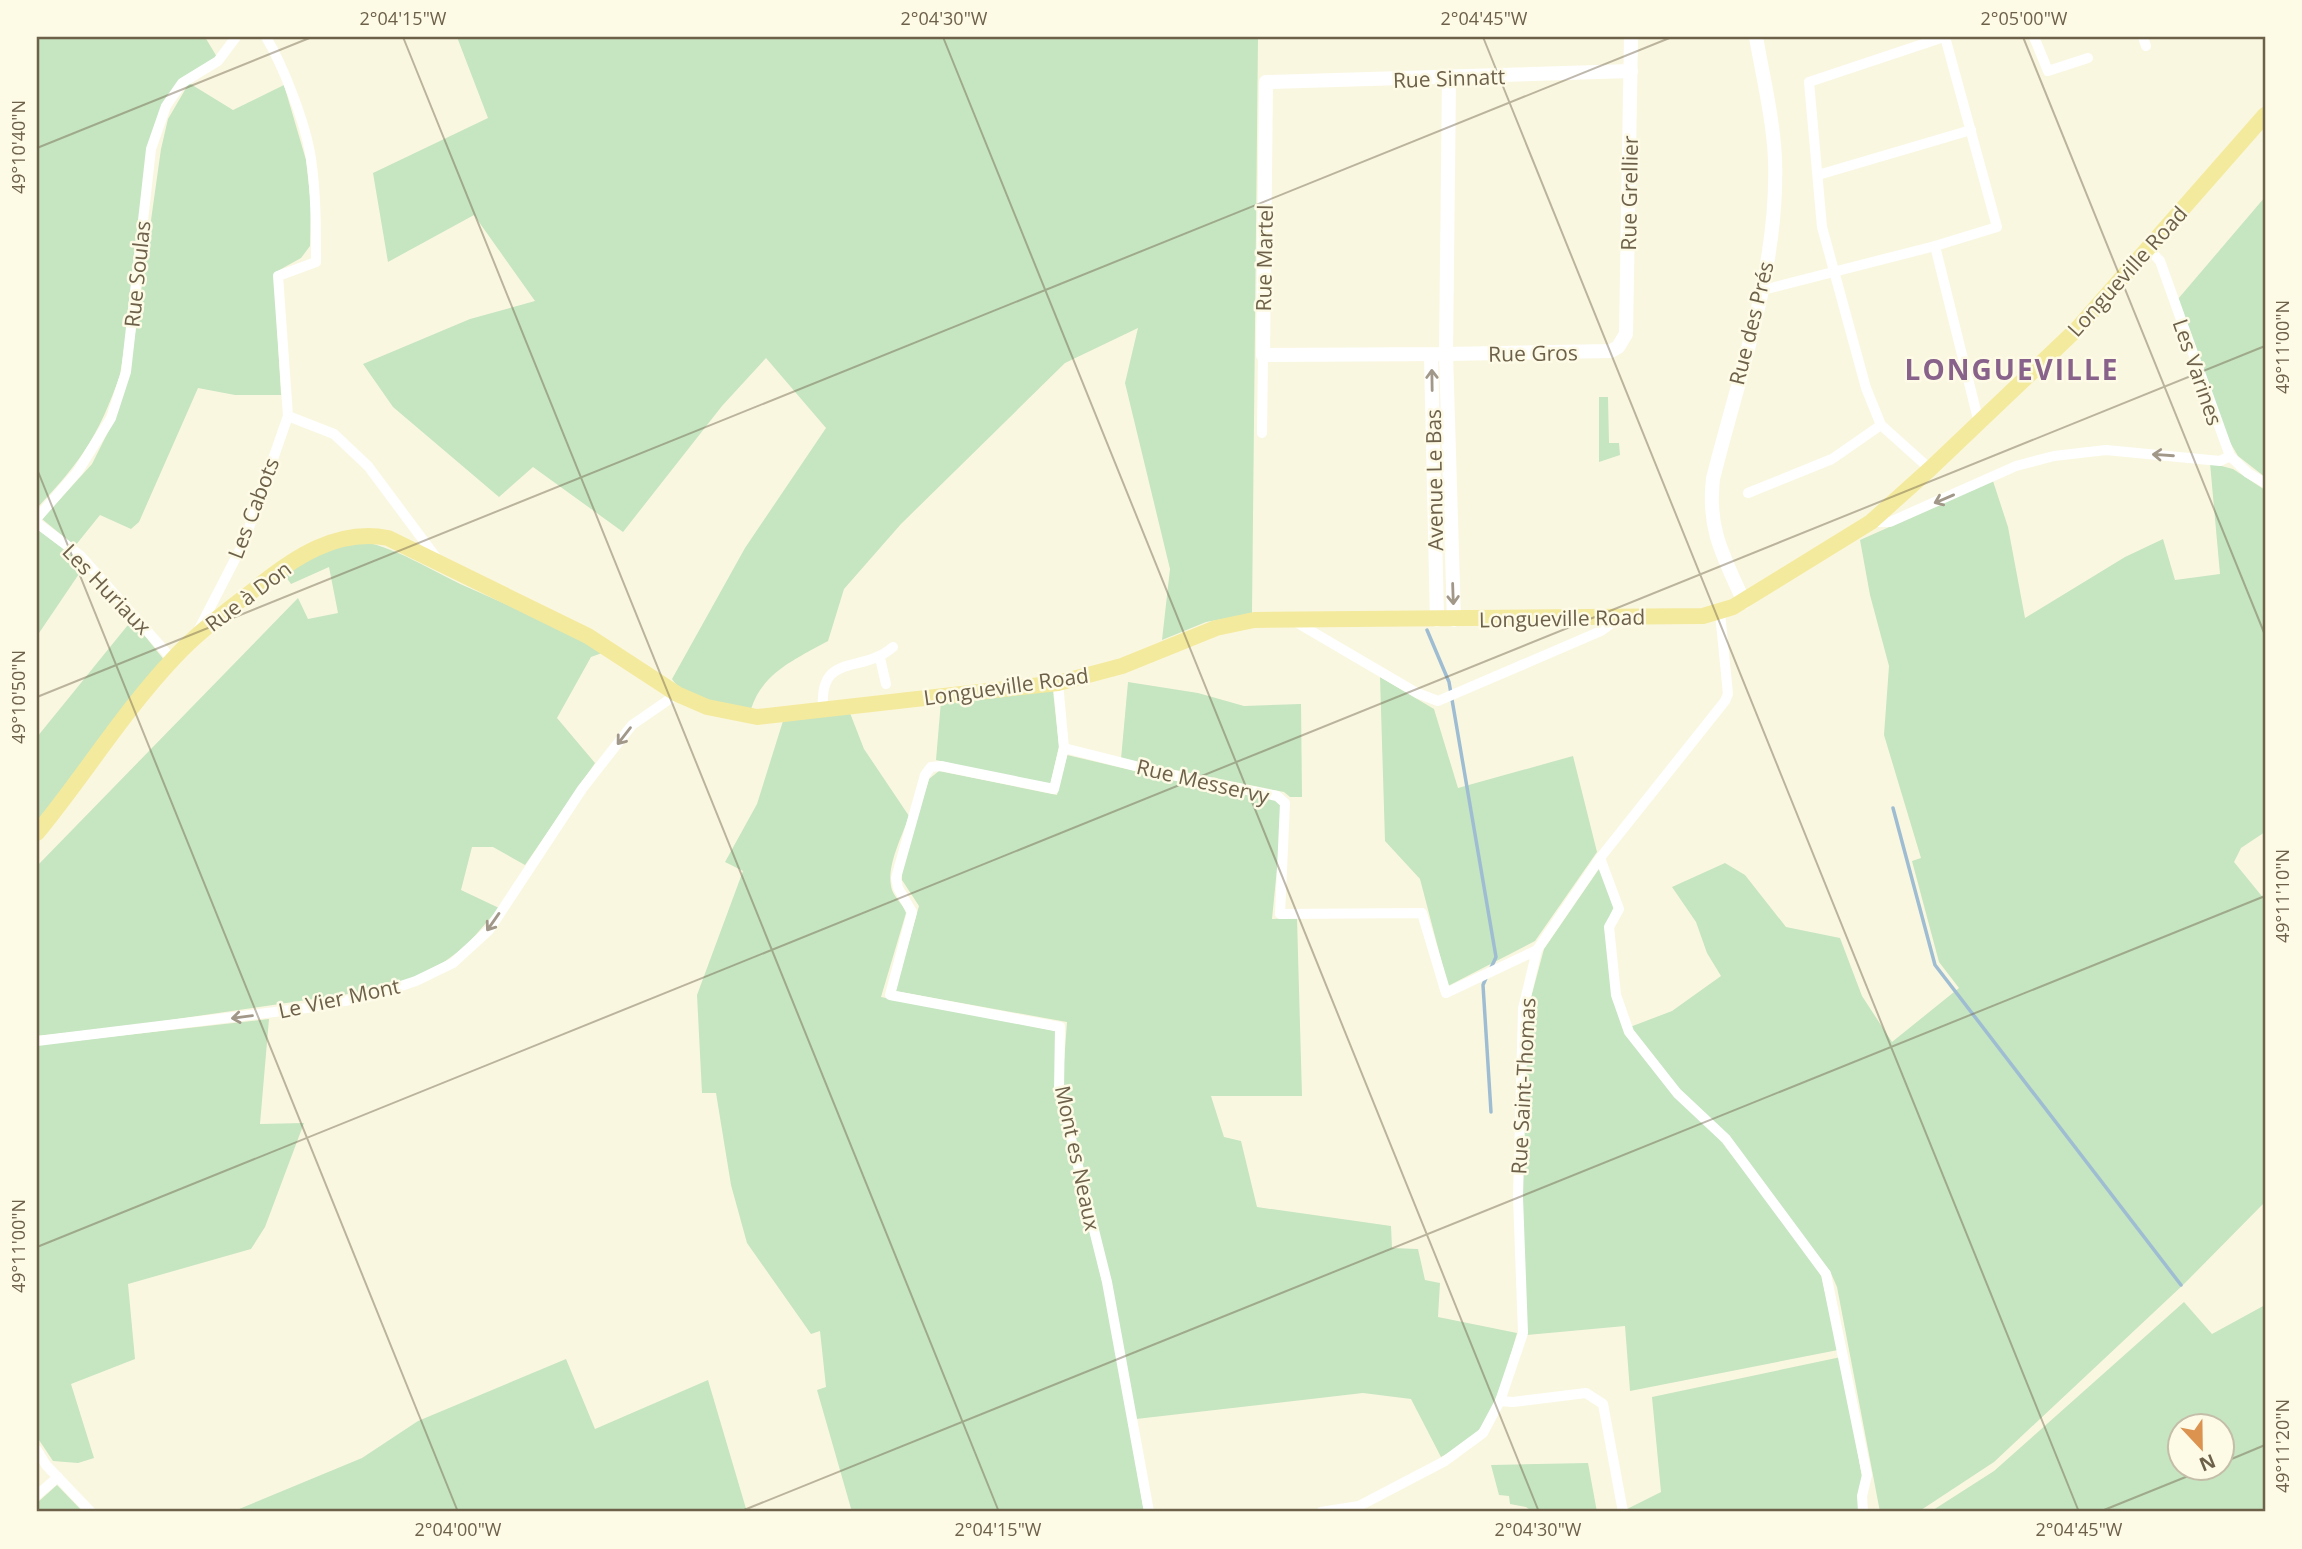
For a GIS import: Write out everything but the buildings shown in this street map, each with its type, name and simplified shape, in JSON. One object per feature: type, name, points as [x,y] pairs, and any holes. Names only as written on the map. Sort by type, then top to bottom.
[{"type":"main road","name":"Longueville Road","points":[[677,694],[707,706],[757,718],[1058,683],[1122,666],[1216,628],[1254,620],[1619,618],[1703,616],[1720,613],[1744,602],[1871,522],[1930,469],[2077,329],[2265,115]]},
{"type":"main road","name":"Rue à Don","points":[[37,833],[98,749],[196,635],[285,565],[342,537],[365,533],[388,538],[440,562],[588,636],[677,694]]},
{"type":"street","name":"Rue Soulas","points":[[37,520],[78,471],[111,418],[126,372],[151,149],[166,106],[182,83],[218,61],[236,37]]},
{"type":"street","points":[[267,37],[282,65],[311,156],[315,207],[316,262],[278,276],[288,416],[334,434],[368,467],[440,562]]},
{"type":"street","name":"Rue Grellier","points":[[1618,347],[1626,334],[1631,37]]},
{"type":"street","name":"Rue des Prés","points":[[1744,602],[1717,543],[1709,509],[1713,479],[1763,290],[1773,219],[1775,158],[1755,37]]},
{"type":"street","points":[[1763,290],[1833,273],[1935,246],[1997,228],[1945,37],[1809,82],[1822,227],[1833,273],[1866,388],[1881,425],[1930,469]]},
{"type":"street","points":[[2034,37],[2048,71],[2088,58]]},
{"type":"street","name":"Rue Sinnatt","points":[[1266,82],[1631,71]]},
{"type":"street","name":"Avenue Le Bas","points":[[1437,620],[1439,355],[1449,78]]},
{"type":"street","name":"Rue Martel","points":[[1262,433],[1266,82]]},
{"type":"street","points":[[1818,175],[1971,130]]},
{"type":"street","points":[[1935,246],[1979,423]]},
{"type":"street","name":"Les Varines","points":[[2148,248],[2160,261],[2230,457]]},
{"type":"street","name":"Rue Gros","points":[[1264,355],[1602,352],[1618,347]]},
{"type":"street","name":"Avenue Le Bas","points":[[1439,355],[1454,620]]},
{"type":"street","name":"Les Cabots","points":[[196,635],[244,542],[288,416]]},
{"type":"street","points":[[1748,493],[1832,459],[1881,425]]},
{"type":"street","points":[[1871,522],[1890,522],[2016,466],[2054,456],[2106,450],[2220,461],[2230,457],[2248,473],[2265,483]]},
{"type":"street","name":"Les Huriaux","points":[[37,520],[81,556],[172,660]]},
{"type":"street","name":"Rue Saint-Thomas","points":[[1321,1512],[1359,1506],[1454,1456],[1483,1433],[1500,1401],[1523,1333],[1518,1197],[1523,1023],[1537,950],[1600,858],[1725,701],[1728,694],[1720,613]]},
{"type":"street","points":[[1292,620],[1417,693],[1438,701],[1601,631],[1619,618]]},
{"type":"street","points":[[823,709],[824,682],[832,671],[880,657],[893,647]]},
{"type":"street","points":[[880,657],[886,684]]},
{"type":"street","name":"Mont es Neaux","points":[[1058,683],[1064,748],[1054,789],[941,766],[932,767],[925,775],[896,878],[898,888],[912,912],[890,995],[1060,1027],[1059,1090],[1107,1282],[1149,1512]]},
{"type":"street","name":"Le Vier Mont","points":[[37,1041],[307,1008],[394,989],[453,962],[489,930],[582,789],[632,725],[677,694]]},
{"type":"street","name":"Rue Messervy","points":[[1064,748],[1167,774],[1278,796],[1285,803],[1280,914],[1422,913],[1446,993],[1537,950]]},
{"type":"street","points":[[1600,858],[1619,909],[1609,927],[1616,995],[1629,1032],[1677,1093],[1726,1139],[1826,1274],[1867,1475],[1862,1496],[1863,1512]]},
{"type":"street","points":[[1500,1401],[1513,1402],[1586,1392],[1603,1404],[1623,1512]]},
{"type":"street","points":[[37,1450],[91,1512]]},
{"type":"street","points":[[37,1495],[58,1477]]},
{"type":"green space","points":[[37,37],[205,37],[217,57],[162,104],[120,375],[104,415],[87,447],[66,476],[37,508]]},
{"type":"green space","points":[[457,37],[1258,37],[1252,614],[1206,622],[1162,640],[1170,569],[1125,383],[1138,328],[1065,363],[901,524],[844,589],[828,641],[772,676],[756,696],[751,709],[708,700],[678,686],[672,679],[745,548],[826,428],[766,358],[722,406],[623,532],[533,467],[499,497],[393,407],[363,364],[470,319],[535,301],[474,215],[388,262],[373,173],[488,118]]},
{"type":"green space","points":[[189,83],[233,110],[284,85],[306,160],[311,204],[310,246],[301,258],[274,273],[281,395],[235,395],[198,388],[139,522],[131,529],[100,515],[75,546],[42,519],[92,464],[112,424],[129,377],[161,149],[168,119]]},
{"type":"green space","points":[[2265,197],[2265,477],[2238,456],[2228,439],[2178,299]]},
{"type":"green space","points":[[1599,397],[1608,397],[1609,443],[1619,443],[1620,455],[1599,462]]},
{"type":"green space","points":[[2210,463],[2233,469],[2265,490],[2265,832],[2241,848],[2234,862],[2265,900],[2265,1202],[2184,1284],[1994,1462],[1918,1512],[1880,1512],[1837,1287],[1830,1271],[1680,1093],[1630,1027],[1672,1011],[1721,976],[1707,953],[1696,922],[1672,887],[1725,863],[1745,875],[1786,927],[1840,938],[1862,996],[1892,1042],[1959,988],[1939,962],[1912,861],[1921,858],[1884,735],[1889,666],[1870,595],[1860,540],[1993,481],[2008,527],[2025,618],[2125,557],[2163,539],[2175,580],[2220,574]]},
{"type":"green space","points":[[37,529],[85,565],[37,636]]},
{"type":"green space","points":[[354,540],[398,553],[553,626],[602,653],[591,657],[557,718],[595,763],[525,865],[493,847],[472,847],[461,890],[499,908],[466,946],[416,977],[368,991],[129,1026],[37,1036],[37,866],[298,598],[308,619],[338,613],[329,567],[291,584],[283,573],[310,557]]},
{"type":"green space","points":[[132,620],[165,661],[37,822],[37,737]]},
{"type":"green space","points":[[1380,677],[1434,709],[1458,788],[1573,756],[1597,852],[1535,941],[1448,986],[1420,879],[1385,841]]},
{"type":"green space","points":[[1128,682],[1198,693],[1244,706],[1301,704],[1302,797],[1290,797],[1284,792],[1121,759]]},
{"type":"green space","points":[[1053,691],[1059,746],[1050,786],[936,760],[941,701]]},
{"type":"green space","points":[[850,713],[864,749],[909,816],[895,853],[890,881],[895,896],[906,913],[881,997],[1056,1031],[1056,1089],[1110,1314],[1144,1512],[852,1512],[817,1390],[826,1387],[820,1331],[811,1334],[747,1243],[731,1185],[716,1093],[702,1093],[697,995],[743,871],[725,862],[757,804],[783,721]]},
{"type":"green space","points":[[1067,755],[1190,784],[1275,800],[1283,808],[1272,919],[1297,918],[1302,1096],[1211,1096],[1224,1137],[1241,1141],[1257,1207],[1391,1226],[1392,1248],[1418,1249],[1425,1280],[1440,1283],[1438,1317],[1517,1333],[1501,1384],[1485,1422],[1470,1439],[1451,1452],[1441,1457],[1411,1399],[1363,1393],[1136,1419],[1062,1089],[1067,1022],[895,991],[919,906],[902,880],[902,865],[929,779],[939,771],[1057,795]]},
{"type":"green space","points":[[1601,866],[1615,904],[1606,925],[1627,1035],[1719,1139],[1800,1241],[1821,1274],[1838,1350],[1630,1391],[1625,1326],[1527,1335],[1521,1205],[1529,1005],[1544,949]]},
{"type":"green space","points":[[269,1019],[260,1124],[304,1123],[265,1227],[251,1249],[128,1284],[135,1359],[71,1384],[94,1458],[78,1463],[53,1461],[37,1437],[37,1045]]},
{"type":"green space","points":[[2184,1302],[2212,1334],[2265,1305],[2265,1512],[1930,1512],[1994,1471]]},
{"type":"green space","points":[[1841,1357],[1862,1477],[1859,1512],[1628,1512],[1627,1509],[1661,1492],[1652,1397]]},
{"type":"green space","points":[[566,1359],[595,1429],[708,1380],[747,1512],[232,1512],[362,1458],[418,1421]]},
{"type":"green space","points":[[1588,1463],[1597,1512],[1533,1512],[1526,1507],[1510,1504],[1509,1496],[1499,1495],[1491,1465]]},
{"type":"green space","points":[[57,1485],[83,1512],[37,1512],[37,1503]]},
{"type":"waterway","points":[[1427,630],[1449,682],[1496,957],[1491,968]]},
{"type":"waterway","points":[[1893,808],[1935,965],[2181,1285]]},
{"type":"waterway","points":[[1486,978],[1483,985],[1491,1112]]},
{"type":"district","name":"LONGUEVILLE","points":[[2012,369]]}]
